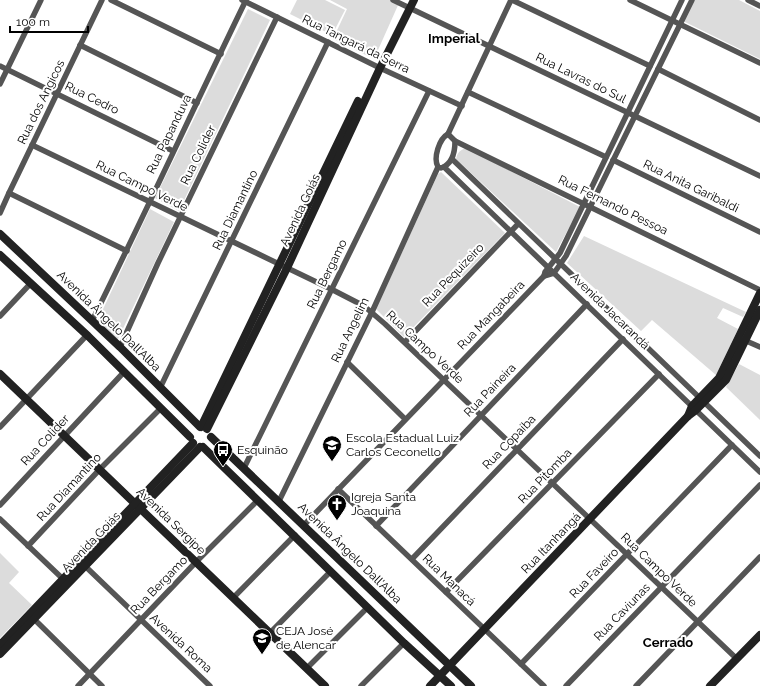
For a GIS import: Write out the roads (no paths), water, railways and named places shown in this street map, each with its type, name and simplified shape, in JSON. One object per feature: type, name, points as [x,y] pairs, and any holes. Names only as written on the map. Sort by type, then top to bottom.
[{"type":"main road","name":"Avenida Goiás","points":[[203,428],[283,266],[377,67],[408,5],[414,0]]},
{"type":"main road","name":"Avenida Ângelo Dall'Alba","points":[[0,234],[120,347],[160,388],[203,428]]},
{"type":"main road","name":"Avenida Ângelo Dall'Alba","points":[[0,255],[105,352],[196,444],[295,535],[404,643],[451,686]]},
{"type":"main road","name":"Rua Itanhangá","points":[[430,686],[694,408],[726,380],[741,338],[760,293]]},
{"type":"main road","name":"Rua Itanhangá","points":[[741,338],[760,310]]},
{"type":"main road","points":[[105,352],[116,352],[120,347]]},
{"type":"main road","name":"Avenida Sergipe","points":[[0,374],[325,686]]},
{"type":"main road","points":[[203,428],[210,433],[211,437],[208,444],[196,444],[194,430],[203,428]]},
{"type":"main road","name":"Avenida Ângelo Dall'Alba","points":[[211,437],[471,686]]},
{"type":"main road","name":"Avenida Goiás","points":[[0,654],[85,566],[196,444]]},
{"type":"main road","name":"Avenida Goiás","points":[[0,645],[63,579],[138,506]]},
{"type":"main road","points":[[295,535],[304,525]]},
{"type":"main road","points":[[710,686],[760,635]]},
{"type":"street","points":[[0,84],[40,0]]},
{"type":"street","name":"Rua dos Angicos","points":[[0,213],[102,0]]},
{"type":"street","points":[[111,0],[221,54]]},
{"type":"street","name":"Rua Papanduva","points":[[92,321],[221,54],[244,0]]},
{"type":"street","name":"Rua Tangará da Serra","points":[[244,0],[377,67],[462,106]]},
{"type":"street","name":"Rua Lavras do Sul","points":[[393,0],[408,5],[489,46],[760,176]]},
{"type":"street","points":[[455,140],[455,152],[452,159],[448,164],[441,167],[436,160],[437,154],[462,106],[512,0],[650,66]]},
{"type":"street","points":[[630,0],[760,63]]},
{"type":"street","points":[[584,203],[682,0]]},
{"type":"street","points":[[544,276],[554,273],[566,256],[692,0]]},
{"type":"street","points":[[748,0],[760,6]]},
{"type":"street","name":"Rua Colider","points":[[120,347],[277,17]]},
{"type":"street","name":"Rua Diamantino","points":[[160,388],[328,42]]},
{"type":"street","points":[[80,45],[197,103]]},
{"type":"street","name":"Rua Cedro","points":[[0,66],[173,151]]},
{"type":"street","points":[[658,69],[760,120]]},
{"type":"street","name":"Rua Bergamo","points":[[244,468],[429,91]]},
{"type":"street","points":[[468,92],[606,156]]},
{"type":"street","name":"Rua Fernando Pessoa","points":[[448,134],[455,140],[760,290]]},
{"type":"street","name":"Rua Campo Verde","points":[[32,145],[364,306],[404,342],[737,659]]},
{"type":"street","points":[[452,159],[760,456]]},
{"type":"street","name":"Rua Anita Garibaldi","points":[[613,160],[760,232]]},
{"type":"street","name":"Avenida Jacarandá","points":[[441,167],[587,304],[760,472]]},
{"type":"street","name":"Rua Angelim","points":[[279,501],[441,167]]},
{"type":"street","points":[[9,193],[127,251]]},
{"type":"street","name":"Rua Mangabeira","points":[[304,525],[544,276],[545,272],[560,253],[584,203]]},
{"type":"street","name":"Rua Pequizeiro","points":[[404,342],[518,224]]},
{"type":"street","points":[[0,316],[31,284]]},
{"type":"street","name":"Rua Paineira","points":[[376,526],[587,304]]},
{"type":"street","points":[[0,427],[87,335]]},
{"type":"street","points":[[741,338],[760,347]]},
{"type":"street","name":"Rua Copaíba","points":[[412,559],[622,339]]},
{"type":"street","points":[[347,362],[405,419]]},
{"type":"street","name":"Rua Colider","points":[[0,505],[124,372]]},
{"type":"street","name":"Rua Pitomba","points":[[446,592],[659,374]]},
{"type":"street","name":"Rua Diamantino","points":[[28,546],[100,469],[161,408]]},
{"type":"street","name":"Rua Faveiro","points":[[521,664],[732,445]]},
{"type":"street","name":"Rua Caviunas","points":[[566,686],[760,485]]},
{"type":"street","name":"Rua Manacá","points":[[338,489],[544,686]]},
{"type":"street","name":"Rua Bergamo","points":[[78,686],[196,562],[257,501]]},
{"type":"street","points":[[0,519],[63,579]]},
{"type":"street","points":[[234,597],[295,535]]},
{"type":"street","points":[[636,686],[760,557]]},
{"type":"street","name":"Avenida Roma","points":[[85,566],[210,686]]},
{"type":"street","points":[[270,633],[332,571]]},
{"type":"street","points":[[307,668],[368,607]]},
{"type":"street","points":[[34,619],[102,686]]},
{"type":"street","points":[[361,686],[404,643]]},
{"type":"place","name":"Escola Estadual Luiz Carlos Ceconello","points":[[332,462]]},
{"type":"place","name":"Esquinão","points":[[223,467]]},
{"type":"place","name":"Igreja Santa Joaquina","points":[[337,521]]},
{"type":"place","name":"CEJA José de Alencar","points":[[262,655]]},
{"type":"district","name":"Imperial","points":[[454,38]]},
{"type":"district","name":"Cerrado","points":[[668,642]]}]
